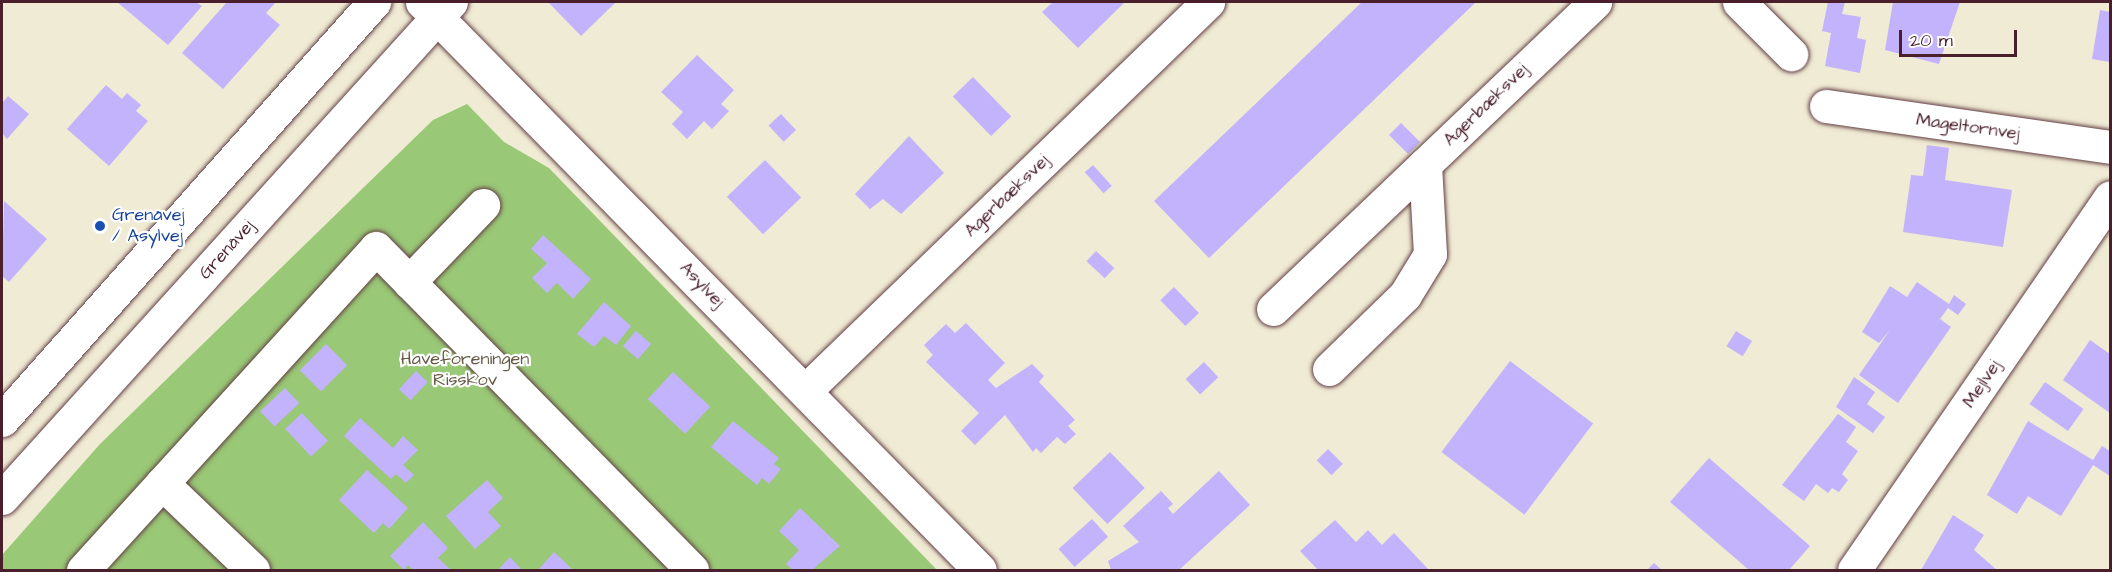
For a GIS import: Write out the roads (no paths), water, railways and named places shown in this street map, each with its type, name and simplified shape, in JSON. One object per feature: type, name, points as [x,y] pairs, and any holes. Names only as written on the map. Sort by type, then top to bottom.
[{"type":"street","points":[[2,420],[374,2]]},
{"type":"street","name":"Agerbæksvej","points":[[806,390],[1208,2]]},
{"type":"street","name":"Agerbæksvej","points":[[1273,309],[1595,2]]},
{"type":"street","points":[[1739,2],[1791,54]]},
{"type":"street","name":"Asylvej","points":[[437,6],[980,570]]},
{"type":"street","name":"Grenåvej","points":[[2,498],[437,6]]},
{"type":"street","name":"Mageltornvej","points":[[1826,106],[2110,147]]},
{"type":"street","points":[[1329,369],[1405,295],[1430,255],[1425,164]]},
{"type":"street","name":"Mejlvej","points":[[1854,570],[2110,197]]},
{"type":"street","points":[[409,282],[483,205]]},
{"type":"street","points":[[83,570],[376,248],[692,570]]},
{"type":"street","points":[[162,483],[253,570]]},
{"type":"place","name":"Grenåvej / Asylvej","points":[[100,226]]},
{"type":"park label","name":"Haveforeningen Risskov","points":[[465,370]]}]
